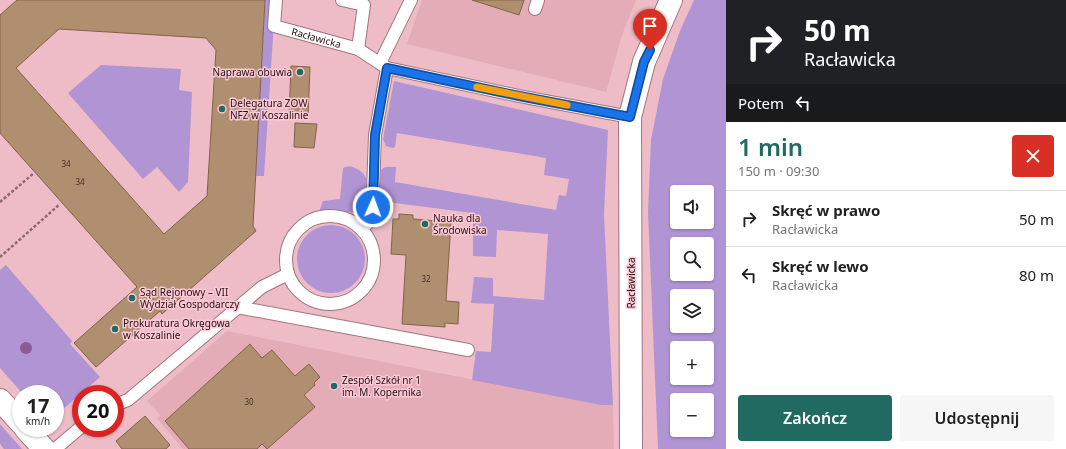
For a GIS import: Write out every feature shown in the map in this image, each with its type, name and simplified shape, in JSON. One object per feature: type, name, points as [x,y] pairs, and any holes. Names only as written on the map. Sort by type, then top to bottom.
[{"type":"street","name":"Racławicka","points":[[631,449],[630,117],[644,62],[671,0]]},
{"type":"street","points":[[0,400],[12,413]]},
{"type":"street","points":[[33,437],[44,449]]},
{"type":"lane","name":"Racławicka","points":[[276,0],[274,26],[358,49],[384,65],[511,95],[630,117]]},
{"type":"lane","points":[[342,0],[364,5],[358,49]]},
{"type":"lane","points":[[361,229],[372,219],[375,135],[384,65],[411,0]]},
{"type":"lane","points":[[331,216],[352,222],[361,229],[368,238],[372,248],[373,270],[366,285],[354,297],[344,302],[333,304],[311,300],[294,285],[288,274],[286,262],[287,250],[299,229],[308,222],[320,217],[331,216]]},
{"type":"lane","points":[[124,402],[128,400],[262,287],[288,274]]},
{"type":"lane","points":[[237,307],[468,350]]},
{"type":"lane","points":[[55,449],[72,435]]},
{"type":"path","points":[[0,202],[34,173]]},
{"type":"path","points":[[0,257],[60,204]]},
{"type":"shaded area","points":[[265,0],[274,0],[275,6],[264,176],[255,176]]},
{"type":"shaded area","points":[[422,0],[636,0],[622,35],[606,92],[407,44]]},
{"type":"shaded area","points":[[694,0],[726,0],[726,449],[658,449],[648,212],[651,140],[663,79],[680,31]]},
{"type":"shaded area","points":[[101,65],[181,69],[179,90],[192,92],[188,182],[179,192],[157,167],[143,179],[68,93]]},
{"type":"shaded area","points":[[394,81],[608,130],[604,214],[613,405],[601,405],[472,380],[476,351],[491,352],[494,304],[471,303],[474,277],[493,278],[493,296],[544,300],[548,234],[497,230],[496,257],[473,256],[473,213],[379,201],[381,170],[385,167],[396,167],[395,182],[556,210],[559,195],[566,196],[569,179],[544,175],[546,158],[397,133],[395,147],[393,148],[386,146],[383,139]]},
{"type":"shaded area","points":[[349,166],[362,173],[368,184],[368,199],[365,214],[338,211],[319,212],[323,201],[340,199],[343,168]]},
{"type":"shaded area","points":[[331,225],[344,228],[355,235],[362,246],[365,259],[362,272],[355,283],[344,290],[331,293],[318,290],[307,283],[300,272],[297,259],[300,246],[307,235],[318,228]]},
{"type":"shaded area","points":[[6,265],[72,341],[70,344],[100,377],[91,385],[72,385],[72,401],[64,408],[64,385],[15,385],[0,368],[0,270]]},
{"type":"shaded area","name":"Zespół Szkół nr 1 im. M. Kopernika","points":[[227,331],[601,405],[613,405],[614,449],[183,449],[157,418],[160,415],[147,401]]},
{"type":"shaded area","points":[[0,424],[22,449],[4,449],[0,444]]},
{"type":"building","points":[[17,0],[265,0],[253,226],[256,231],[162,314],[160,311],[96,367],[74,343],[137,287],[0,133],[0,15]],"holes":[[[59,29],[206,38],[216,50],[207,196],[164,234],[16,68]]]},
{"type":"building","points":[[472,0],[524,0],[519,15]]},
{"type":"building","points":[[291,66],[310,67],[308,117],[289,116]]},
{"type":"building","points":[[295,123],[317,124],[314,148],[294,147]]},
{"type":"building","points":[[399,214],[413,215],[413,219],[451,222],[446,301],[459,302],[458,324],[445,323],[445,327],[402,324],[406,255],[391,254],[393,219],[399,219]]},
{"type":"building","points":[[250,344],[262,358],[272,350],[295,376],[309,364],[320,377],[314,383],[315,385],[304,395],[315,407],[267,449],[262,444],[257,449],[189,449],[165,421]]},
{"type":"building","points":[[145,416],[170,445],[166,449],[122,449],[116,441],[121,437],[124,437],[124,434]]},
{"type":"slow traffic","points":[[477,87],[567,105]]},
{"type":"place","name":"Naprawa obuwia","points":[[300,72]]},
{"type":"place","name":"Delegatura ZOW NFZ w Koszalinie","points":[[222,109]]},
{"type":"place","name":"Nauka dla Środowiska","points":[[425,224]]},
{"type":"place","name":"Sąd Rejonowy – VII Wydział Gospodarczy","points":[[132,298]]},
{"type":"place","name":"Prokuratura Okręgowa w Koszalinie","points":[[115,329]]},
{"type":"place","name":"Zespół Szkół nr 1 im. M. Kopernika","points":[[334,386]]},
{"type":"route","points":[[373,207],[375,135],[387,68],[519,96],[630,117],[644,62],[650,50]]}]
